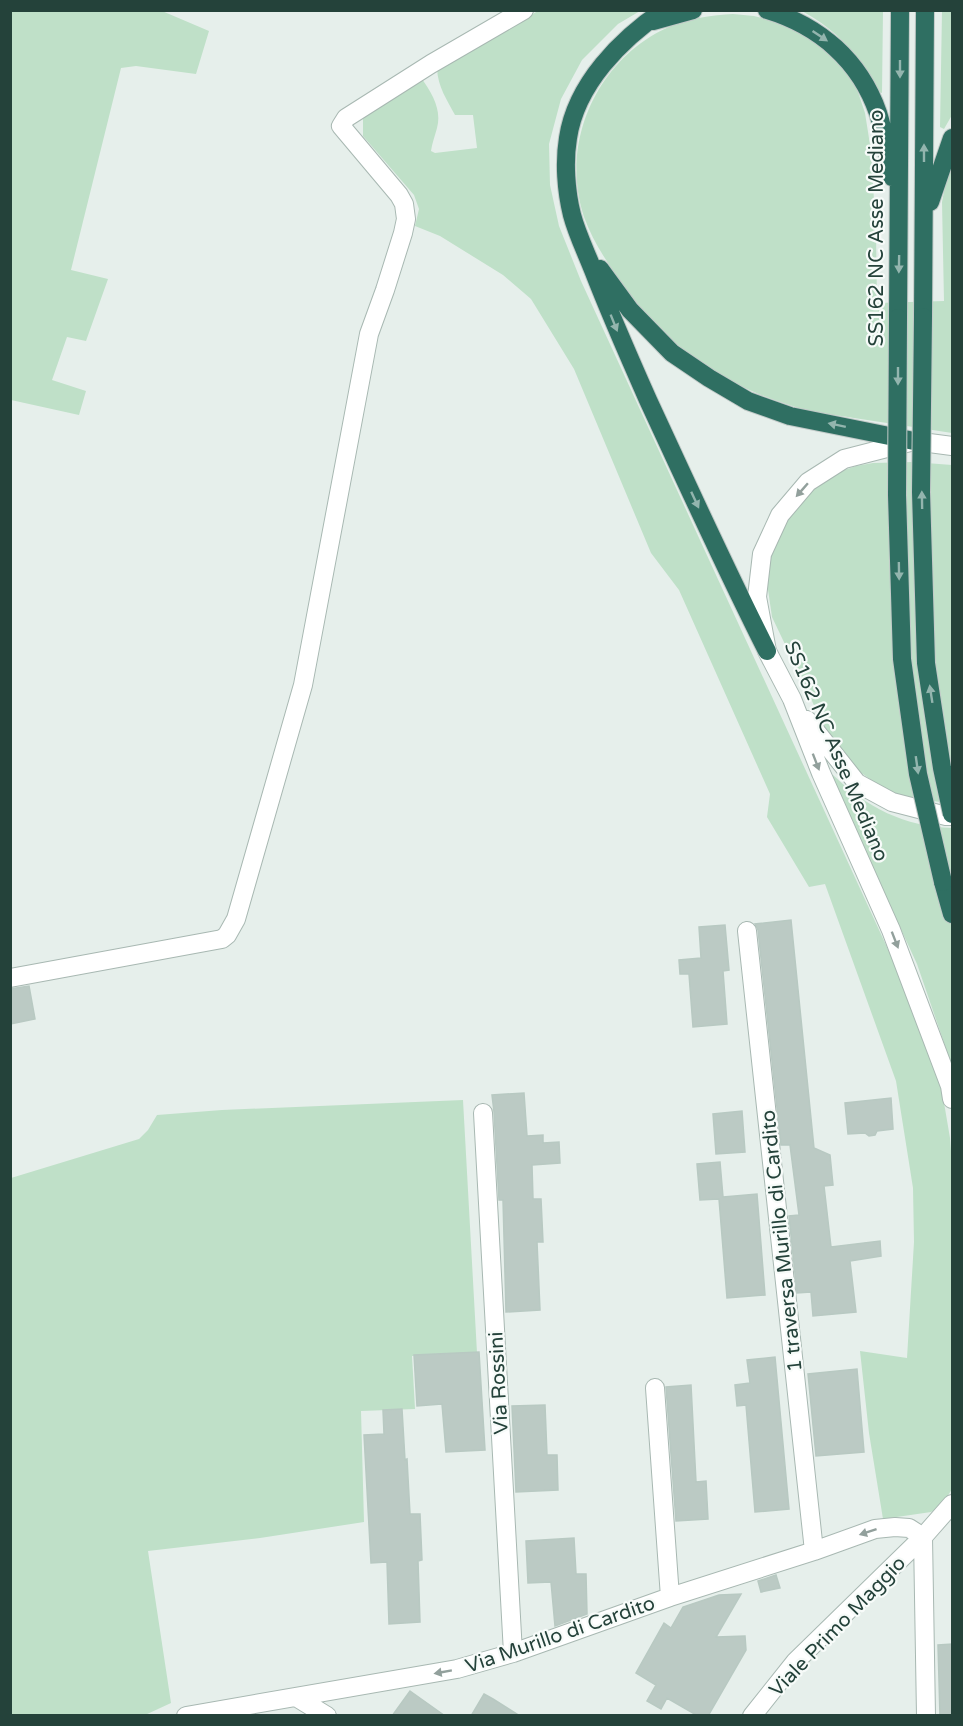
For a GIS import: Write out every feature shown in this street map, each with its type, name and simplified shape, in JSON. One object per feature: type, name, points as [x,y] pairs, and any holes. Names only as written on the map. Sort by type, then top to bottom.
[{"type":"highway","points":[[663,10],[616,48],[587,86],[576,108],[568,137],[566,165],[572,215],[620,337],[735,587],[767,651]]},
{"type":"highway","points":[[645,23],[693,10]]},
{"type":"highway","points":[[767,10],[816,32],[837,48],[856,69],[869,90],[879,116],[899,204]]},
{"type":"highway","name":"SS162 NC Asse Mediano","points":[[900,10],[897,495],[902,659],[918,774],[952,914]]},
{"type":"highway","points":[[925,10],[921,492],[926,663],[942,768],[952,815]]},
{"type":"highway","points":[[924,221],[952,138]]},
{"type":"highway","points":[[585,249],[630,310],[672,353],[748,401],[790,416],[914,441]]},
{"type":"street","points":[[10,978],[222,939],[227,935],[236,919],[303,685],[369,334],[406,219],[404,204],[399,195],[341,126],[346,118],[374,100],[524,10]]},
{"type":"street","name":"SS162 NC Asse Mediano","points":[[952,446],[914,441],[844,459],[808,482],[780,515],[762,554],[757,597],[767,651],[792,699],[821,773],[891,930],[950,1086],[952,1099]]},
{"type":"street","points":[[792,699],[856,783],[892,802],[946,816],[952,815]]},
{"type":"street","name":"1 traversa Murillo di Cardito","points":[[747,931],[814,1551]]},
{"type":"street","name":"Via Rossini","points":[[483,1113],[513,1653]]},
{"type":"street","points":[[655,1388],[670,1597]]},
{"type":"street","name":"Viale Primo Maggio","points":[[752,1716],[795,1662],[923,1537],[952,1504]]},
{"type":"street","name":"Viale Primo Maggio","points":[[923,1537],[952,1521]]},
{"type":"street","name":"Via Murillo di Cardito","points":[[186,1716],[457,1670],[875,1529],[909,1528],[923,1537]]},
{"type":"street","points":[[923,1537],[926,1716]]},
{"type":"street","points":[[296,1697],[327,1716]]},
{"type":"green space","points":[[11,10],[162,11],[209,31],[196,74],[136,66],[121,68],[71,270],[108,279],[86,341],[67,337],[52,380],[86,391],[79,415],[11,400]]},
{"type":"green space","points":[[538,11],[640,11],[618,24],[582,60],[561,99],[549,144],[550,185],[559,226],[581,281],[897,969],[941,1085],[952,1164],[952,1489],[942,1505],[931,1512],[883,1519],[869,1433],[860,1351],[907,1358],[914,1242],[913,1188],[896,1081],[825,884],[809,887],[767,817],[770,794],[679,590],[651,553],[574,369],[531,299],[503,275],[440,236],[415,226],[419,209],[414,195],[363,136],[363,119],[370,110],[422,79],[432,96],[438,115],[431,151],[435,153],[477,148],[473,115],[455,115],[441,88],[437,69],[442,64]]},
{"type":"green space","points":[[802,11],[883,11],[882,93],[846,45],[827,27]]},
{"type":"green space","points":[[942,11],[952,11],[952,115],[944,129],[940,127]]},
{"type":"green space","points":[[733,14],[754,16],[794,28],[830,51],[855,83],[865,113],[871,151],[877,303],[944,301],[942,202],[952,151],[952,433],[805,410],[763,396],[723,377],[685,351],[650,319],[621,282],[593,238],[584,217],[578,189],[577,160],[581,132],[591,105],[605,80],[623,58],[645,40],[671,26],[702,17]]},
{"type":"green space","points":[[913,462],[952,465],[952,804],[897,795],[860,772],[832,743],[772,617],[767,583],[768,566],[778,532],[810,490],[839,472],[856,466],[873,463]]},
{"type":"green space","points":[[833,775],[859,797],[887,813],[918,824],[952,828],[952,1066],[917,964],[830,776]]},
{"type":"green space","points":[[463,1100],[477,1353],[412,1356],[415,1409],[361,1411],[364,1522],[260,1538],[148,1551],[171,1703],[145,1715],[11,1716],[11,1178],[139,1139],[157,1115],[222,1110]]},
{"type":"building","points":[[791,920],[814,1148],[830,1155],[833,1185],[824,1186],[831,1247],[880,1241],[881,1256],[850,1261],[856,1312],[813,1316],[811,1292],[797,1293],[789,1216],[799,1215],[790,1145],[781,1145],[758,930],[755,924]]},
{"type":"building","points":[[725,925],[729,970],[723,971],[727,1024],[693,1027],[689,974],[680,974],[679,960],[701,958],[699,927]]},
{"type":"building","points":[[29,986],[35,1019],[10,1024],[10,989]]},
{"type":"building","points":[[524,1093],[527,1136],[543,1135],[543,1143],[559,1142],[560,1163],[532,1165],[533,1199],[541,1199],[543,1242],[537,1242],[540,1310],[506,1312],[503,1200],[499,1200],[492,1095]]},
{"type":"building","points":[[891,1098],[893,1129],[877,1131],[875,1135],[869,1136],[865,1133],[848,1134],[845,1103]]},
{"type":"building","points":[[742,1111],[745,1152],[716,1154],[713,1114]]},
{"type":"building","points":[[720,1162],[723,1197],[757,1194],[765,1295],[727,1298],[719,1199],[700,1200],[697,1164]]},
{"type":"building","points":[[479,1352],[485,1450],[446,1452],[442,1404],[417,1406],[414,1355]]},
{"type":"building","points":[[775,1357],[789,1509],[755,1512],[746,1405],[737,1406],[735,1385],[750,1383],[747,1360]]},
{"type":"building","points":[[857,1369],[864,1452],[816,1456],[808,1374]]},
{"type":"building","points":[[691,1385],[696,1482],[706,1481],[708,1519],[676,1521],[666,1387]]},
{"type":"building","points":[[545,1405],[547,1455],[557,1455],[558,1490],[516,1492],[512,1406]]},
{"type":"building","points":[[402,1409],[410,1514],[420,1514],[422,1560],[418,1561],[420,1622],[389,1624],[387,1562],[371,1563],[364,1435],[384,1434],[383,1410]]},
{"type":"building","points":[[574,1538],[576,1574],[586,1574],[587,1614],[555,1626],[551,1582],[528,1583],[526,1541]]},
{"type":"building","points":[[776,1575],[780,1588],[761,1592],[758,1581]]},
{"type":"building","points":[[741,1594],[716,1637],[745,1636],[746,1650],[708,1716],[698,1716],[667,1698],[661,1709],[647,1701],[656,1685],[636,1673],[664,1623],[671,1628],[683,1607],[719,1595]]},
{"type":"building","points":[[952,1644],[952,1716],[940,1716],[938,1645]]},
{"type":"building","points":[[410,1691],[445,1716],[392,1716]]},
{"type":"building","points":[[484,1694],[493,1699],[520,1716],[471,1716]]}]
